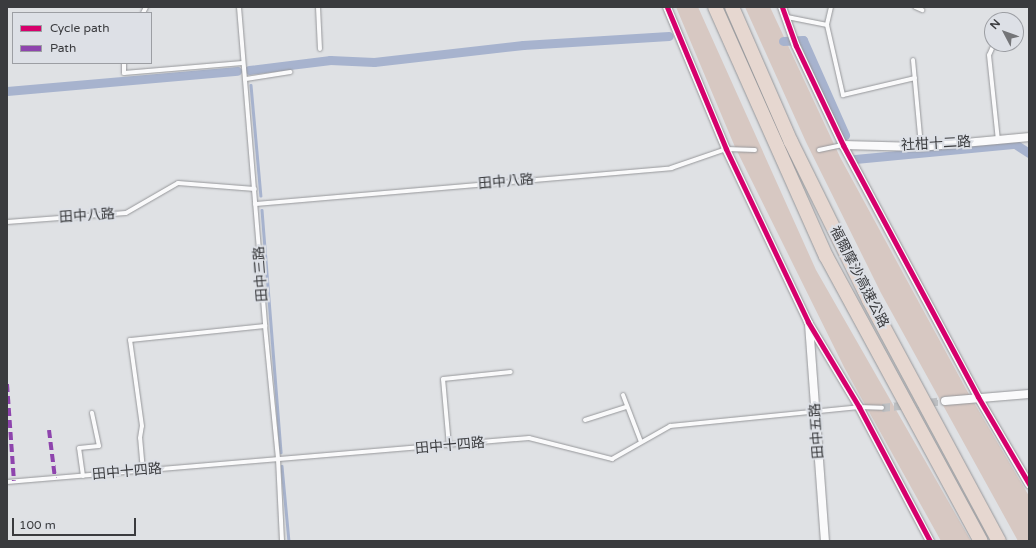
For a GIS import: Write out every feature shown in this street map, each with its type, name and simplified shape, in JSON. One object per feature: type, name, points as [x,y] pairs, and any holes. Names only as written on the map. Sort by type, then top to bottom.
[{"type":"highway","name":"福爾摩沙高速公路","points":[[715,7],[826,256],[981,541]]},
{"type":"highway","name":"福爾摩沙高速公路","points":[[732,7],[791,142],[869,300],[999,541]]},
{"type":"street","points":[[667,7],[726,149],[808,322],[859,407],[930,541]]},
{"type":"street","points":[[782,7],[787,17]]},
{"type":"street","points":[[786,7],[787,17],[796,46],[843,145],[978,397],[1029,484]]},
{"type":"street","name":"社柑十二路","points":[[843,145],[921,147],[1029,137]]},
{"type":"street","name":"田中五路","points":[[808,322],[826,541]]},
{"type":"street","points":[[945,401],[978,397],[1029,394]]},
{"type":"lane","name":"田中三路","points":[[240,7],[243,63],[246,79],[265,326],[278,459],[282,541]]},
{"type":"lane","points":[[318,7],[320,49]]},
{"type":"lane","points":[[831,7],[827,25],[843,95],[915,78]]},
{"type":"lane","points":[[915,7],[922,10]]},
{"type":"lane","points":[[787,17],[827,25]]},
{"type":"lane","points":[[990,52],[989,55],[998,140]]},
{"type":"lane","points":[[914,60],[921,147]]},
{"type":"lane","points":[[124,64],[124,74],[243,63]]},
{"type":"lane","points":[[246,79],[290,72]]},
{"type":"lane","points":[[819,150],[843,145]]},
{"type":"lane","name":"田中八路","points":[[255,204],[671,168],[726,149],[755,150]]},
{"type":"lane","name":"田中八路","points":[[7,222],[126,213],[178,183],[255,189]]},
{"type":"lane","points":[[143,471],[140,438],[142,426],[130,340],[265,326]]},
{"type":"lane","points":[[449,446],[443,379],[511,372]]},
{"type":"lane","points":[[623,395],[626,407],[641,442]]},
{"type":"lane","points":[[585,420],[626,407]]},
{"type":"lane","name":"田中十四路","points":[[7,482],[449,446],[529,438],[612,458],[670,426],[816,413],[859,407],[882,408]]},
{"type":"lane","points":[[83,476],[79,448],[99,446],[92,413]]},
{"type":"shaded area","points":[[676,7],[698,7],[816,270],[971,541],[941,541],[844,367],[735,147]]},
{"type":"shaded area","points":[[745,7],[770,7],[840,157],[966,389],[1029,496],[1029,541],[1018,541],[881,293],[806,142]]},
{"type":"waterway","points":[[249,70],[330,60],[374,62],[523,45],[669,36]]},
{"type":"waterway","points":[[783,41],[803,40],[845,135]]},
{"type":"waterway","points":[[7,91],[237,71]]},
{"type":"waterway","points":[[251,85],[261,196]]},
{"type":"waterway","points":[[855,159],[1015,144],[1029,153]]},
{"type":"waterway","points":[[262,210],[281,452]]},
{"type":"waterway","points":[[282,466],[289,541]]},
{"type":"tunnel","points":[[882,408],[945,401]]},
{"type":"marked path","points":[[7,384],[14,481]]},
{"type":"marked path","points":[[49,430],[55,478]]},
{"type":"cycle path","points":[[667,7],[726,149],[808,322],[859,407],[930,541]]},
{"type":"cycle path","points":[[782,7],[796,46],[843,145],[978,397],[1029,484]]}]
